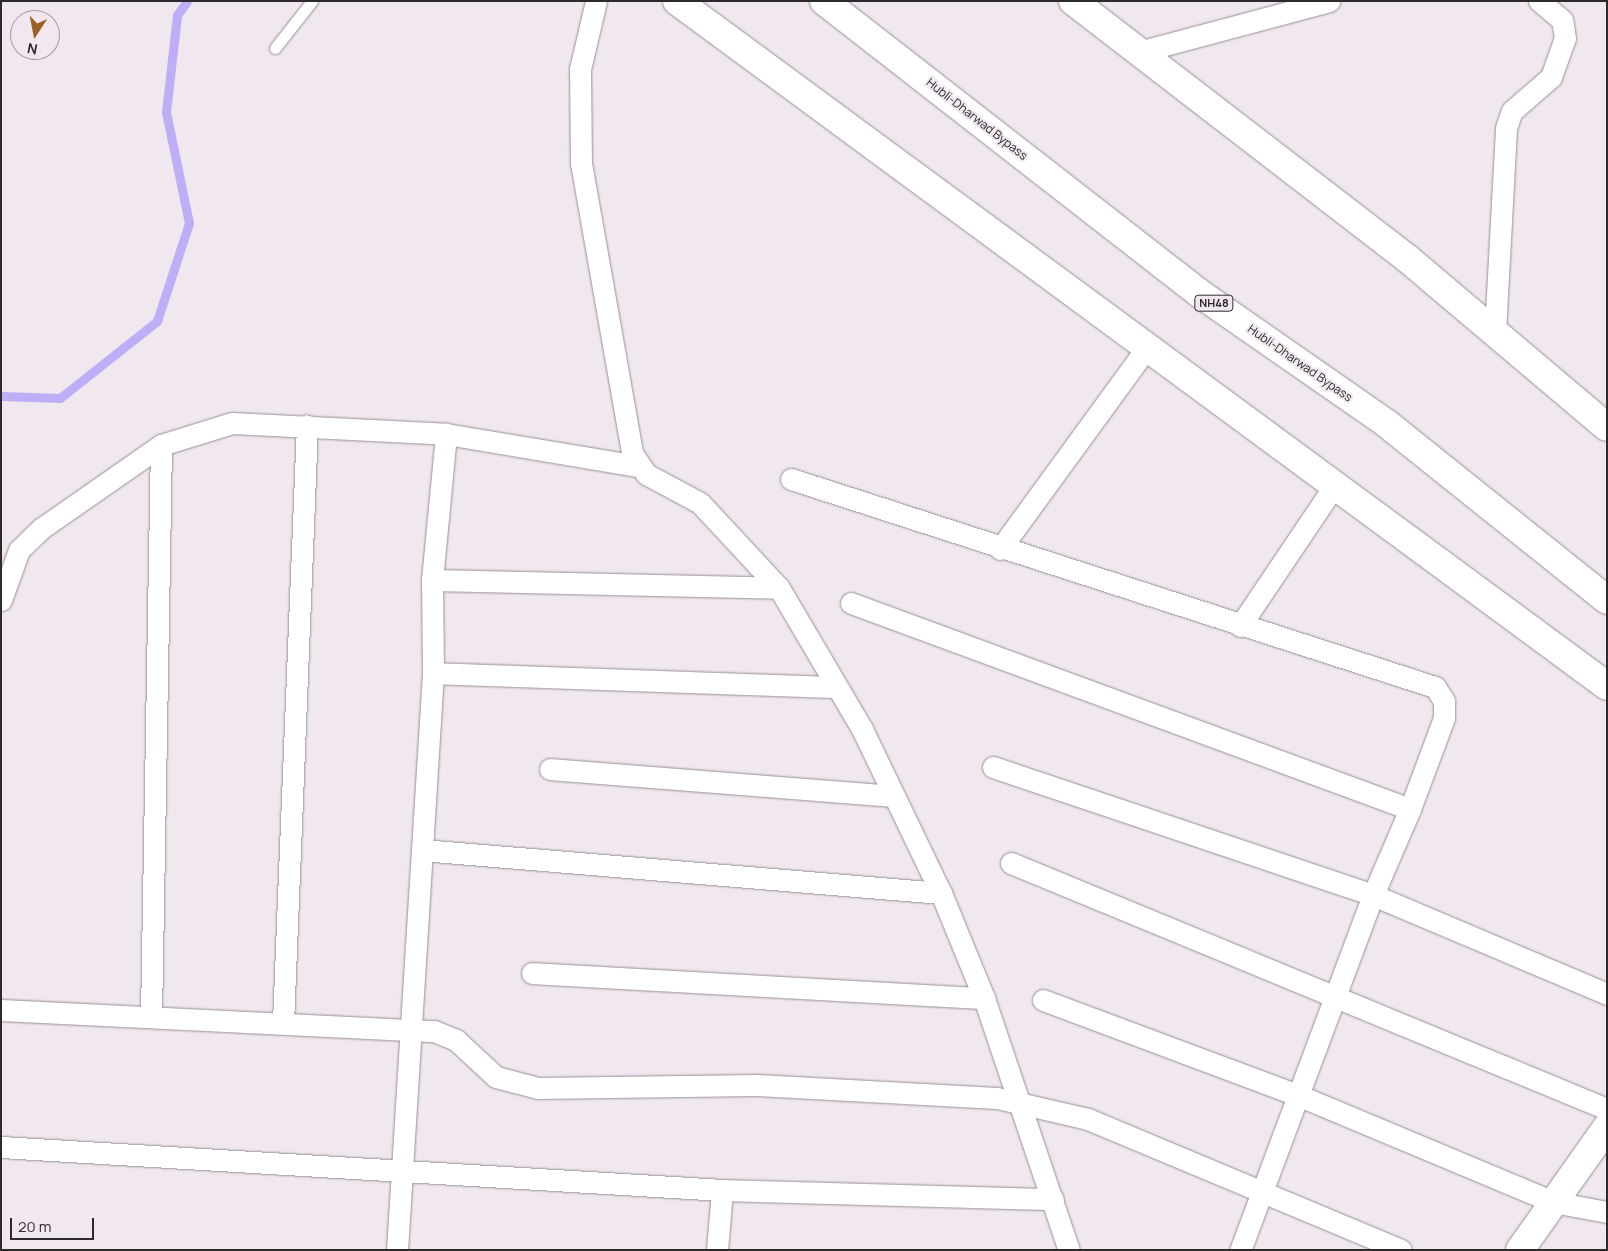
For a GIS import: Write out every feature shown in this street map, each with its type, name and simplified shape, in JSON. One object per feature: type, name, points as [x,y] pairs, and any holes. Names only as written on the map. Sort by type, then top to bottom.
[{"type":"main road","points":[[677,1],[1146,349],[1607,686]]},
{"type":"main road","name":"Hubli-Dharwad Bypass","points":[[824,1],[1199,293],[1386,423],[1607,600]]},
{"type":"main road","points":[[1073,1],[1408,259],[1607,427]]},
{"type":"main road","points":[[1520,1250],[1607,1127]]},
{"type":"street","points":[[596,1],[580,69],[581,163],[635,460]]},
{"type":"street","points":[[1139,52],[1329,1]]},
{"type":"street","points":[[1495,332],[1506,128],[1512,111],[1551,77],[1565,38],[1562,20],[1539,1]]},
{"type":"street","points":[[1000,549],[1146,349]]},
{"type":"street","points":[[1,600],[19,550],[42,528],[161,445],[232,423],[308,425],[446,434],[635,460],[700,503],[779,588],[862,729],[941,893],[984,998],[1022,1103],[1069,1250]]},
{"type":"street","points":[[283,1024],[308,425]]},
{"type":"street","points":[[397,1250],[414,1030],[422,850],[433,673],[432,580],[446,434]]},
{"type":"street","points":[[151,1017],[161,445]]},
{"type":"street","points":[[791,479],[1000,549],[1435,687],[1444,701],[1444,718],[1410,809],[1373,894],[1265,1190],[1240,1250]]},
{"type":"street","points":[[1240,626],[1334,486]]},
{"type":"street","points":[[432,580],[779,588]]},
{"type":"street","points":[[851,603],[1410,809]]},
{"type":"street","points":[[433,673],[836,686]]},
{"type":"street","points":[[993,767],[1373,894],[1607,994]]},
{"type":"street","points":[[550,769],[894,796]]},
{"type":"street","points":[[422,850],[941,893]]},
{"type":"street","points":[[1011,863],[1607,1109]]},
{"type":"street","points":[[532,972],[984,998]]},
{"type":"street","points":[[1042,1000],[1300,1096],[1553,1202],[1607,1212]]},
{"type":"street","points":[[1,1010],[414,1030],[456,1040],[496,1077],[538,1088],[757,1085],[954,1094],[1022,1103],[1088,1119],[1265,1190],[1401,1250]]},
{"type":"street","points":[[1,1147],[722,1190],[1053,1199]]},
{"type":"street","points":[[716,1250],[722,1190]]},
{"type":"lane","points":[[275,48],[312,1]]},
{"type":"waterway","points":[[1,396],[60,398],[157,321],[189,223],[166,112],[177,15],[187,1]]}]
